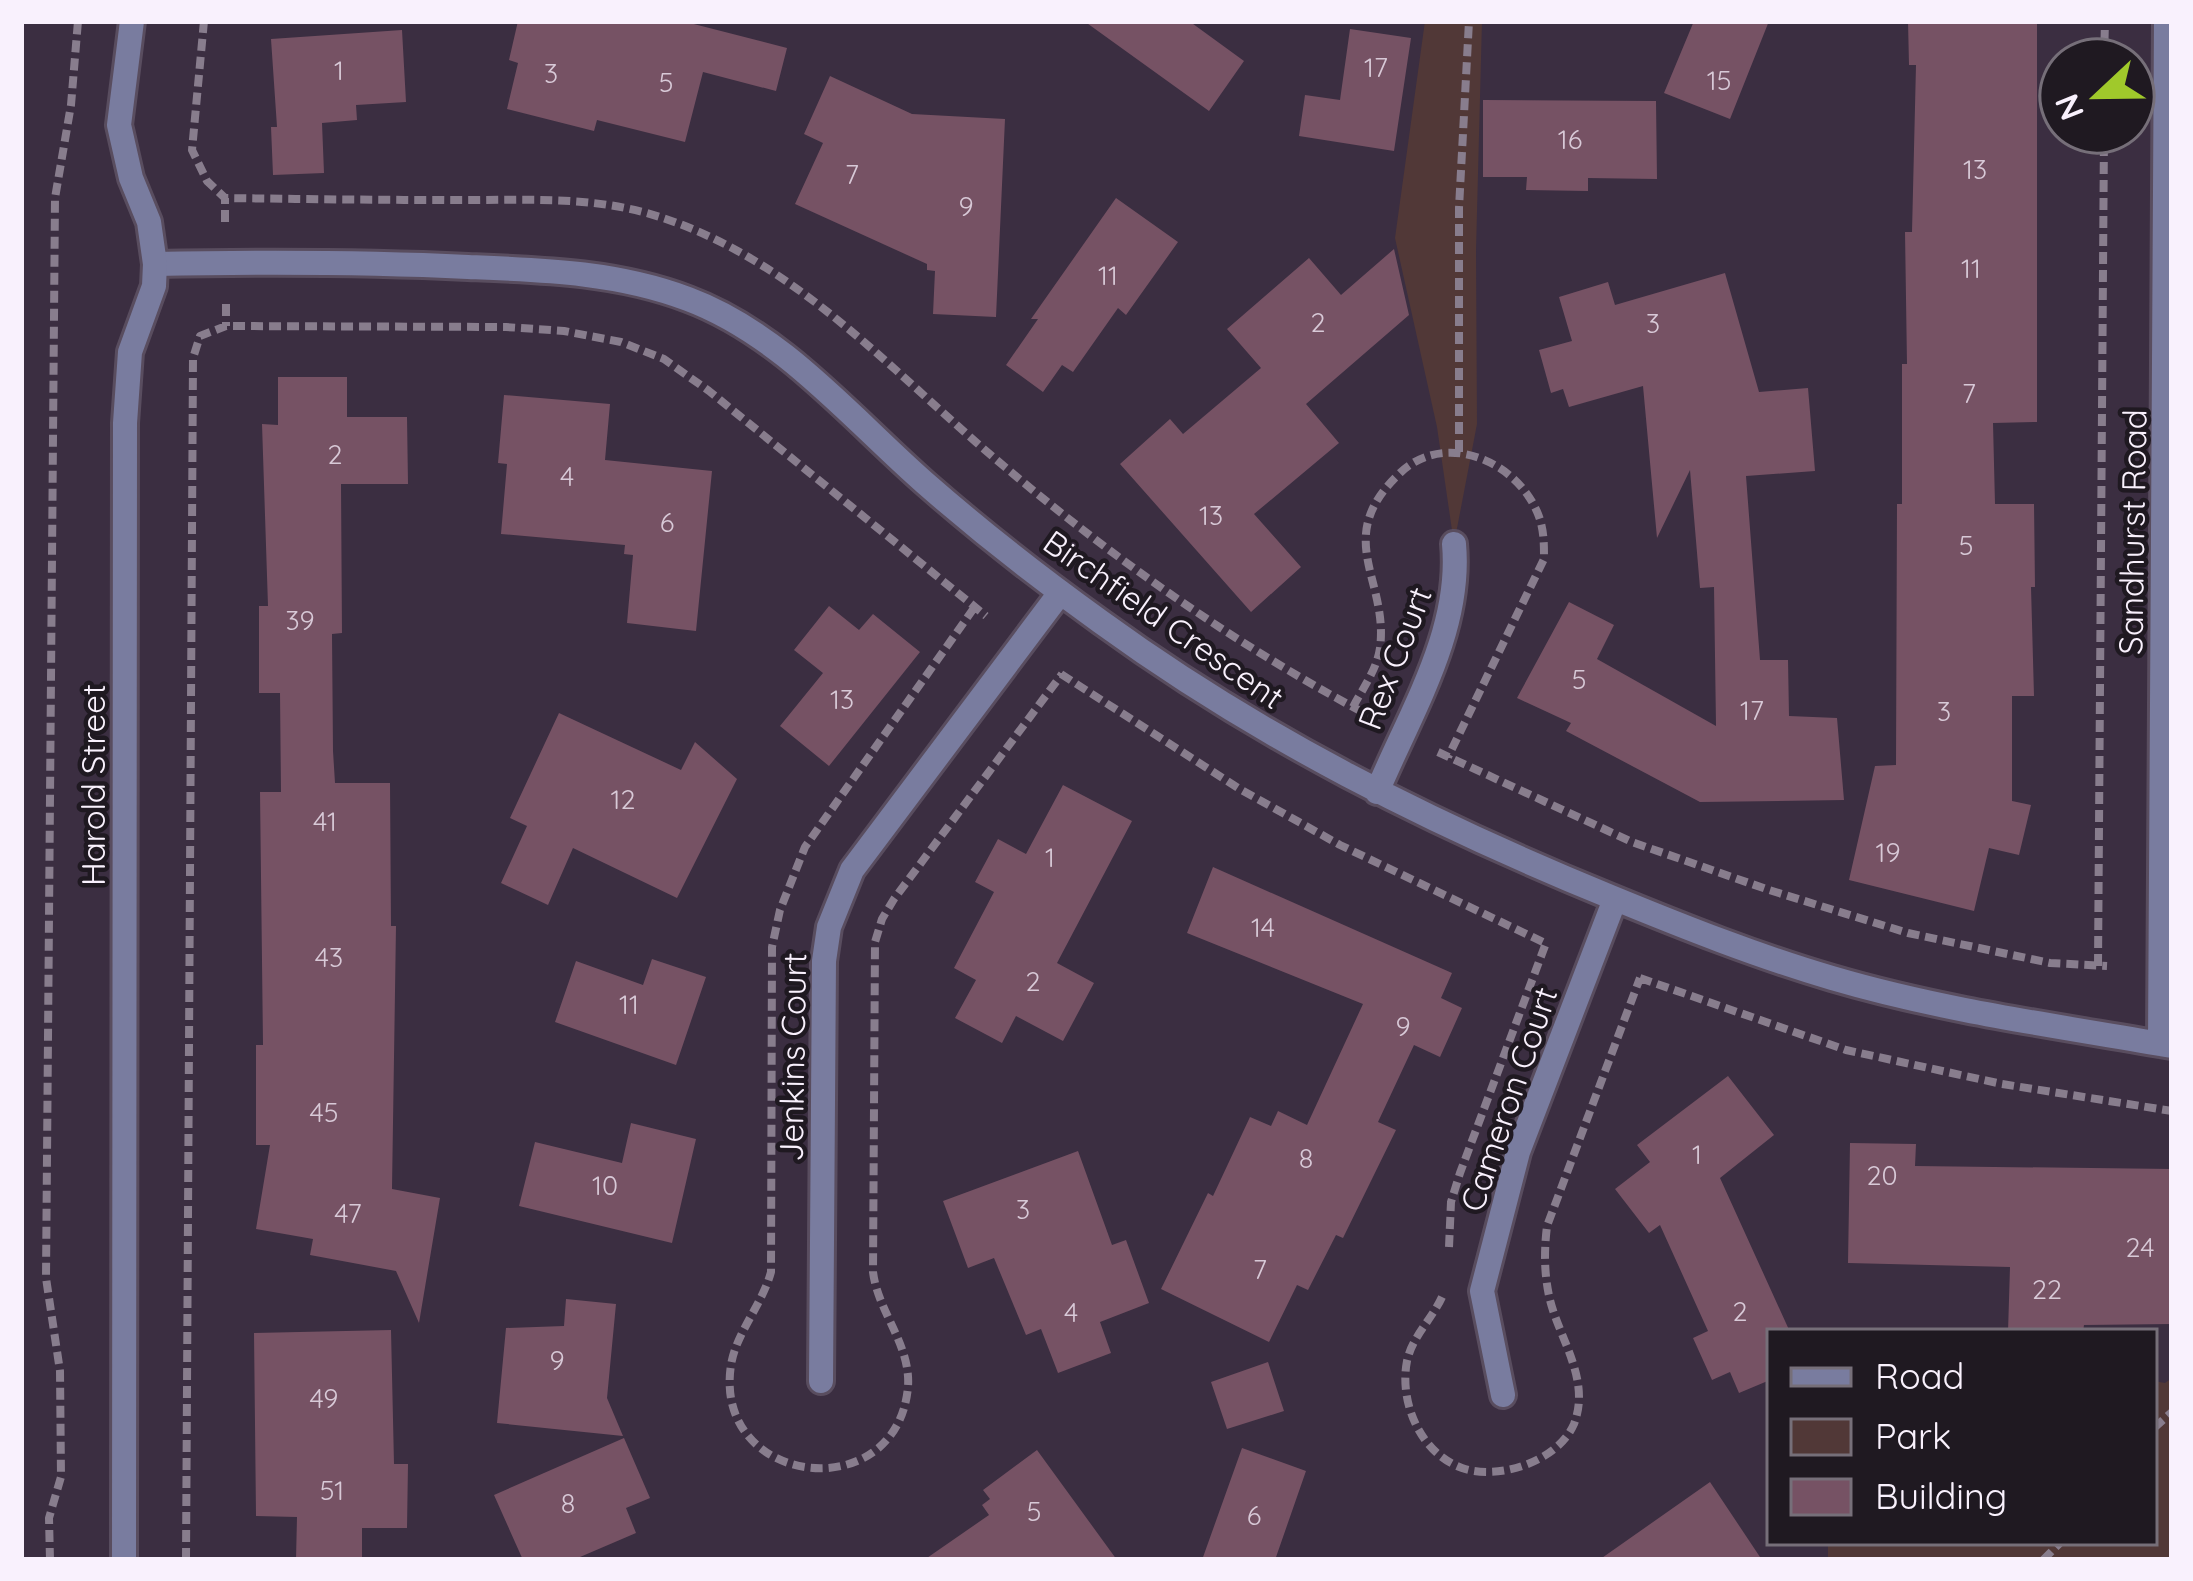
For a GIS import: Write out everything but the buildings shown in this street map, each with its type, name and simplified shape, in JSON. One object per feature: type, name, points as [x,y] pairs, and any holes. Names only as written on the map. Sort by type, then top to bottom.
[{"type":"street","name":"Harold Street","points":[[124,1560],[125,423],[130,352],[154,286],[155,264],[149,222],[131,178],[119,125],[132,21]]},
{"type":"street","name":"Sandhurst Road","points":[[2165,21],[2169,385],[2166,1045]]},
{"type":"street","name":"Birchfield Crescent","points":[[155,264],[409,265],[580,272],[636,282],[688,299],[756,334],[928,486],[1060,593],[1208,697],[1443,826],[1705,936],[1833,978],[1993,1017],[2166,1045]]},
{"type":"street","name":"Rex Court","points":[[1377,792],[1448,625],[1457,578],[1454,544]]},
{"type":"street","name":"Jenkins Court","points":[[821,1381],[824,961],[829,928],[852,870],[1060,593]]},
{"type":"street","name":"Cameron Court","points":[[1503,1395],[1482,1291],[1518,1152],[1615,899]]},
{"type":"path","points":[[50,1560],[49,1518],[62,1478],[59,1349],[46,1278],[55,198],[79,21]]},
{"type":"path","points":[[204,21],[192,150],[208,181],[225,198],[225,222]]},
{"type":"path","points":[[1459,452],[1459,208],[1468,21]]},
{"type":"path","points":[[1448,757],[1632,842],[1769,890],[1908,933],[2050,963],[2102,966],[2104,156]]},
{"type":"path","points":[[226,304],[226,326]]},
{"type":"path","points":[[186,1560],[193,358],[200,336],[226,326],[506,327],[621,342],[664,359],[709,391],[986,616]]},
{"type":"path","points":[[1052,668],[1205,769],[1279,811],[1391,871],[1546,943]]},
{"type":"path","points":[[1354,707],[1366,714]]},
{"type":"path","points":[[1631,975],[1846,1050],[2002,1084],[2172,1112]]},
{"type":"green space","points":[[1425,21],[1482,21],[1477,424],[1454,544],[1437,427],[1395,238]]},
{"type":"green space","points":[[2172,1378],[2172,1560],[1828,1560],[1828,1545],[2157,1545],[2157,1382]]}]
